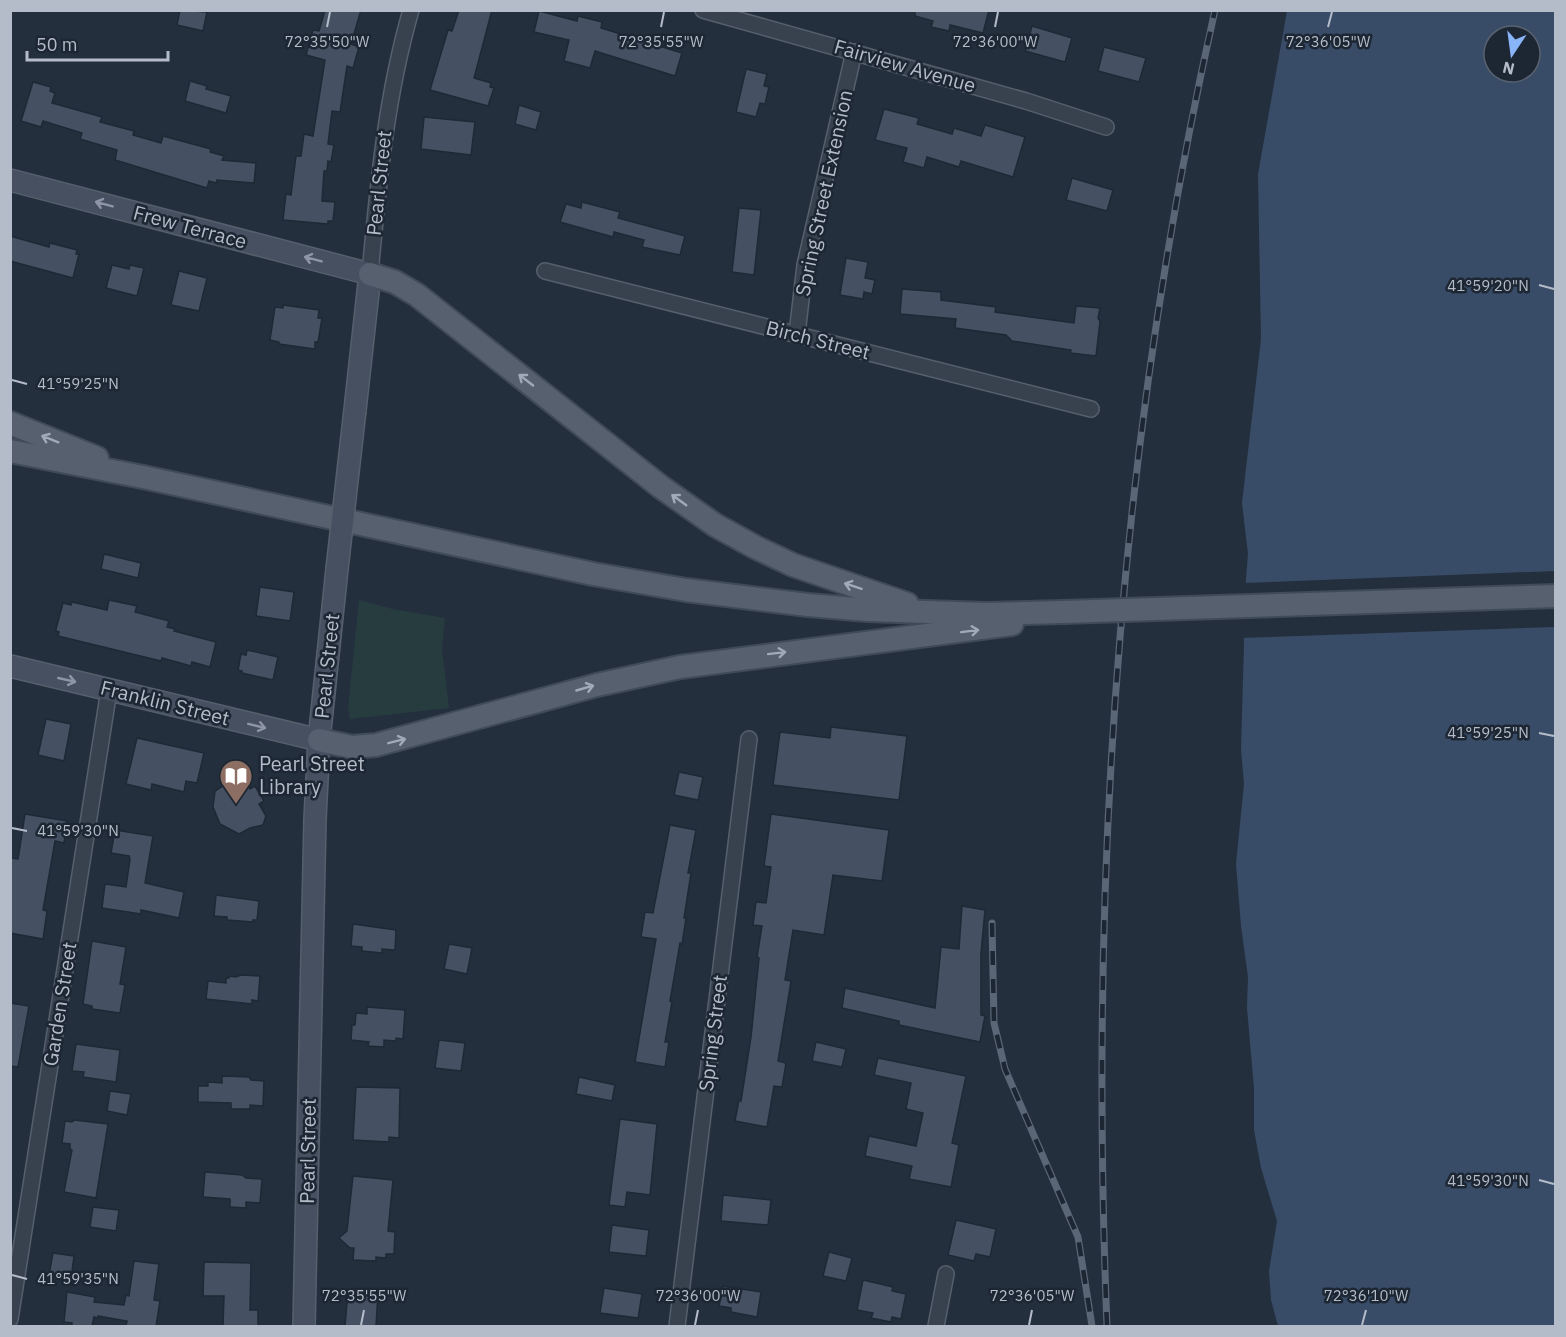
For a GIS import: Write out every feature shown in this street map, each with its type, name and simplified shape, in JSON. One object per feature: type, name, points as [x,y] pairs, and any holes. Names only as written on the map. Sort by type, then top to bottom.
[{"type":"main road","points":[[370,274],[395,282],[417,295],[661,487],[722,529],[793,565],[928,613]]},
{"type":"main road","points":[[10,423],[143,477]]},
{"type":"main road","points":[[10,451],[143,477],[625,580],[797,604],[928,613],[1054,613],[1556,596]]},
{"type":"main road","points":[[319,740],[352,747],[376,745],[649,673],[748,657],[994,628],[1054,613]]},
{"type":"street","name":"Pearl Street","points":[[304,1326],[312,911],[319,740],[386,120],[398,58],[411,10]]},
{"type":"street","name":"Fairview Avenue","points":[[703,10],[1026,100],[1106,127]]},
{"type":"street","name":"Spring Street Extension","points":[[796,334],[805,265],[854,52]]},
{"type":"street","name":"Frew Terrace","points":[[10,180],[370,274]]},
{"type":"street","name":"Birch Street","points":[[545,271],[1091,408]]},
{"type":"street","name":"Franklin Street","points":[[10,666],[319,740]]},
{"type":"street","name":"Garden Street","points":[[10,1319],[109,690]]},
{"type":"street","name":"Spring Street","points":[[677,1326],[749,739]]},
{"type":"street","points":[[936,1326],[945,1274]]},
{"type":"green space","points":[[359,600],[393,609],[445,618],[442,649],[449,708],[350,719],[348,708]]},
{"type":"water","points":[[1287,11],[1555,11],[1555,1326],[1278,1326],[1271,1300],[1269,1271],[1277,1221],[1261,1168],[1254,1130],[1254,1088],[1247,1008],[1248,977],[1236,864],[1244,784],[1241,749],[1243,617],[1248,554],[1242,503],[1261,339],[1258,174]]},
{"type":"pier","points":[[1555,571],[1555,627],[1241,638],[1243,583]]},
{"type":"building","points":[[180,10],[207,12],[203,31],[177,25]]},
{"type":"building","points":[[325,10],[361,10],[351,44],[359,47],[353,68],[347,66],[340,112],[332,111],[328,144],[334,145],[331,162],[328,161],[327,171],[324,171],[322,201],[335,202],[333,221],[328,221],[328,224],[283,220],[286,194],[291,195],[296,156],[301,156],[304,134],[313,136],[325,60],[306,55],[313,30],[319,31]]},
{"type":"building","points":[[459,10],[492,10],[474,78],[491,83],[490,87],[494,88],[488,106],[430,90],[448,30],[452,31]]},
{"type":"building","points":[[915,10],[989,10],[983,33],[950,25],[949,31],[931,27],[933,21],[915,16]]},
{"type":"building","points":[[539,11],[577,21],[578,16],[602,22],[601,28],[682,53],[675,76],[595,51],[590,68],[564,61],[569,40],[534,32]]},
{"type":"building","points":[[1032,26],[1072,38],[1065,62],[1025,51]]},
{"type":"building","points":[[1104,47],[1146,58],[1139,82],[1098,71]]},
{"type":"building","points":[[746,69],[767,74],[764,86],[769,87],[765,104],[760,103],[756,117],[736,112]]},
{"type":"building","points":[[190,81],[207,86],[206,89],[231,96],[226,113],[185,101]]},
{"type":"building","points":[[33,82],[51,87],[50,91],[55,93],[52,103],[102,117],[100,122],[134,131],[133,135],[161,143],[163,136],[211,149],[210,152],[224,156],[222,160],[256,163],[254,183],[217,180],[216,183],[209,181],[207,188],[115,160],[117,150],[80,139],[82,133],[43,121],[41,127],[21,121]]},
{"type":"building","points":[[519,105],[541,112],[536,130],[515,124]]},
{"type":"building","points":[[884,109],[919,118],[917,124],[952,134],[954,128],[981,136],[985,125],[1025,137],[1013,177],[961,161],[959,167],[927,157],[924,168],[903,162],[907,148],[875,140]]},
{"type":"building","points":[[424,117],[475,122],[471,155],[421,149]]},
{"type":"building","points":[[1072,178],[1113,190],[1107,211],[1066,200]]},
{"type":"building","points":[[582,202],[620,212],[618,218],[685,236],[680,255],[642,247],[644,240],[614,232],[613,237],[560,222],[566,204],[581,208]]},
{"type":"building","points":[[739,208],[761,210],[754,275],[732,272]]},
{"type":"building","points":[[10,236],[49,247],[50,243],[77,250],[76,254],[79,254],[73,278],[10,261]]},
{"type":"building","points":[[846,258],[868,262],[865,278],[875,280],[872,294],[864,292],[863,299],[840,295]]},
{"type":"building","points":[[112,265],[129,269],[130,265],[144,268],[137,296],[106,288]]},
{"type":"building","points":[[179,271],[207,278],[199,311],[171,305]]},
{"type":"building","points":[[902,289],[941,292],[941,300],[996,307],[995,312],[1074,323],[1076,306],[1100,308],[1096,356],[1012,341],[1006,335],[955,328],[956,319],[900,314]]},
{"type":"building","points":[[283,305],[319,310],[318,318],[322,318],[315,349],[279,344],[279,342],[270,340],[275,307],[283,308]]},
{"type":"building","points":[[104,554],[141,563],[138,578],[101,569]]},
{"type":"building","points":[[260,587],[294,592],[290,621],[256,616]]},
{"type":"building","points":[[109,600],[137,606],[135,612],[169,621],[167,627],[175,629],[174,631],[216,642],[210,667],[192,662],[191,666],[162,658],[161,661],[58,636],[59,632],[56,629],[63,603],[71,605],[72,602],[107,610]]},
{"type":"building","points":[[247,650],[278,657],[273,680],[238,670],[241,654],[246,655]]},
{"type":"building","points":[[46,719],[71,724],[64,761],[38,755]]},
{"type":"building","points":[[831,727],[907,736],[899,800],[773,785],[780,732],[830,738]]},
{"type":"building","points":[[137,738],[204,753],[197,783],[186,781],[184,792],[152,784],[151,790],[126,784]]},
{"type":"building","points":[[679,772],[703,777],[698,800],[674,795]]},
{"type":"building","name":"Pearl Street Library","points":[[234,776],[243,776],[250,789],[255,786],[264,801],[259,804],[266,816],[263,825],[239,834],[220,824],[213,807],[215,791]]},
{"type":"building","points":[[25,814],[67,821],[64,843],[55,841],[43,910],[47,911],[43,939],[10,933],[10,858],[18,859]]},
{"type":"building","points":[[771,814],[889,830],[882,881],[833,875],[824,935],[793,930],[785,980],[791,981],[778,1061],[786,1063],[782,1087],[774,1086],[767,1127],[735,1121],[739,1100],[741,1101],[751,1037],[759,958],[757,957],[762,926],[753,925],[756,902],[766,903],[771,867],[764,866]]},
{"type":"building","points":[[670,825],[696,830],[688,873],[691,873],[684,918],[686,918],[670,1001],[672,1002],[665,1042],[669,1042],[665,1067],[635,1062],[656,939],[641,937],[645,912],[653,913]]},
{"type":"building","points":[[115,830],[153,836],[145,883],[184,892],[179,918],[141,910],[141,914],[102,908],[105,884],[126,887],[130,859],[129,856],[111,853]]},
{"type":"building","points":[[216,895],[259,901],[257,920],[253,922],[227,920],[227,917],[214,916]]},
{"type":"building","points":[[962,906],[985,910],[981,953],[981,1015],[985,1016],[980,1042],[899,1025],[899,1021],[842,1008],[845,988],[935,1008],[941,947],[959,949]]},
{"type":"building","points":[[353,924],[396,930],[395,950],[382,949],[382,953],[362,951],[362,947],[351,946]]},
{"type":"building","points":[[92,941],[126,947],[120,984],[125,985],[120,1013],[92,1009],[92,1006],[83,1004]]},
{"type":"building","points":[[449,944],[472,948],[467,974],[444,969]]},
{"type":"building","points":[[229,976],[260,976],[258,1001],[252,1000],[252,1004],[206,999],[208,981],[226,983],[226,978]]},
{"type":"building","points":[[10,1003],[29,1006],[18,1067],[10,1066]]},
{"type":"building","points":[[367,1007],[405,1010],[403,1039],[384,1040],[384,1047],[368,1046],[369,1042],[351,1040],[356,1013],[367,1014]]},
{"type":"building","points":[[439,1040],[465,1043],[461,1071],[435,1068]]},
{"type":"building","points":[[816,1042],[846,1049],[842,1067],[812,1061]]},
{"type":"building","points":[[76,1044],[120,1050],[116,1082],[83,1077],[84,1072],[72,1071]]},
{"type":"building","points":[[878,1058],[966,1076],[952,1143],[959,1145],[951,1187],[909,1179],[912,1166],[865,1156],[869,1136],[916,1146],[923,1113],[906,1109],[911,1083],[874,1075]]},
{"type":"building","points":[[222,1076],[249,1077],[251,1080],[264,1081],[263,1106],[250,1105],[250,1109],[231,1109],[231,1103],[198,1102],[198,1086],[208,1086],[208,1082],[222,1083]]},
{"type":"building","points":[[579,1077],[615,1085],[612,1101],[576,1094]]},
{"type":"building","points":[[356,1087],[400,1088],[399,1138],[389,1137],[389,1142],[353,1140]]},
{"type":"building","points":[[110,1091],[131,1094],[127,1115],[107,1111]]},
{"type":"building","points":[[620,1119],[657,1124],[650,1195],[627,1192],[625,1207],[609,1205]]},
{"type":"building","points":[[65,1121],[108,1124],[96,1198],[64,1192],[72,1150],[70,1144],[62,1143]]},
{"type":"building","points":[[205,1172],[262,1179],[260,1203],[246,1202],[246,1208],[230,1207],[230,1199],[203,1197]]},
{"type":"building","points":[[353,1176],[393,1180],[388,1231],[395,1232],[394,1254],[386,1254],[386,1258],[376,1257],[376,1261],[353,1260],[354,1248],[350,1248],[339,1238],[347,1231]]},
{"type":"building","points":[[723,1195],[771,1200],[768,1225],[721,1221]]},
{"type":"building","points":[[93,1207],[119,1210],[116,1231],[90,1227]]},
{"type":"building","points":[[956,1220],[996,1229],[990,1257],[976,1254],[974,1261],[948,1255]]},
{"type":"building","points":[[612,1225],[649,1230],[646,1256],[609,1252]]},
{"type":"building","points":[[829,1252],[852,1258],[846,1281],[823,1276]]},
{"type":"building","points":[[53,1253],[74,1256],[71,1279],[49,1275]]},
{"type":"building","points":[[134,1261],[159,1264],[154,1300],[160,1301],[156,1326],[126,1326],[127,1321],[98,1316],[98,1318],[94,1317],[92,1326],[72,1326],[72,1323],[64,1322],[67,1292],[95,1297],[94,1302],[124,1305],[126,1295],[129,1296]]},
{"type":"building","points":[[204,1262],[251,1263],[250,1310],[258,1310],[258,1326],[223,1326],[224,1296],[203,1296]]},
{"type":"building","points":[[863,1280],[893,1287],[892,1291],[906,1294],[901,1319],[892,1317],[891,1322],[871,1318],[873,1313],[857,1310]]},
{"type":"building","points":[[723,1286],[761,1292],[757,1317],[731,1312],[731,1308],[719,1306]]},
{"type":"building","points":[[604,1288],[642,1294],[638,1318],[600,1313]]},
{"type":"building","points":[[348,1291],[378,1293],[376,1326],[345,1326]]},
{"type":"railway","points":[[1107,1326],[1102,1161],[1103,995],[1108,830],[1118,665],[1133,500],[1155,336],[1182,172],[1215,10]]},
{"type":"railway","points":[[992,923],[994,1023],[1005,1069],[1078,1237],[1092,1326]]},
{"type":"place","name":"Pearl Street Library","points":[[236,805]]}]
